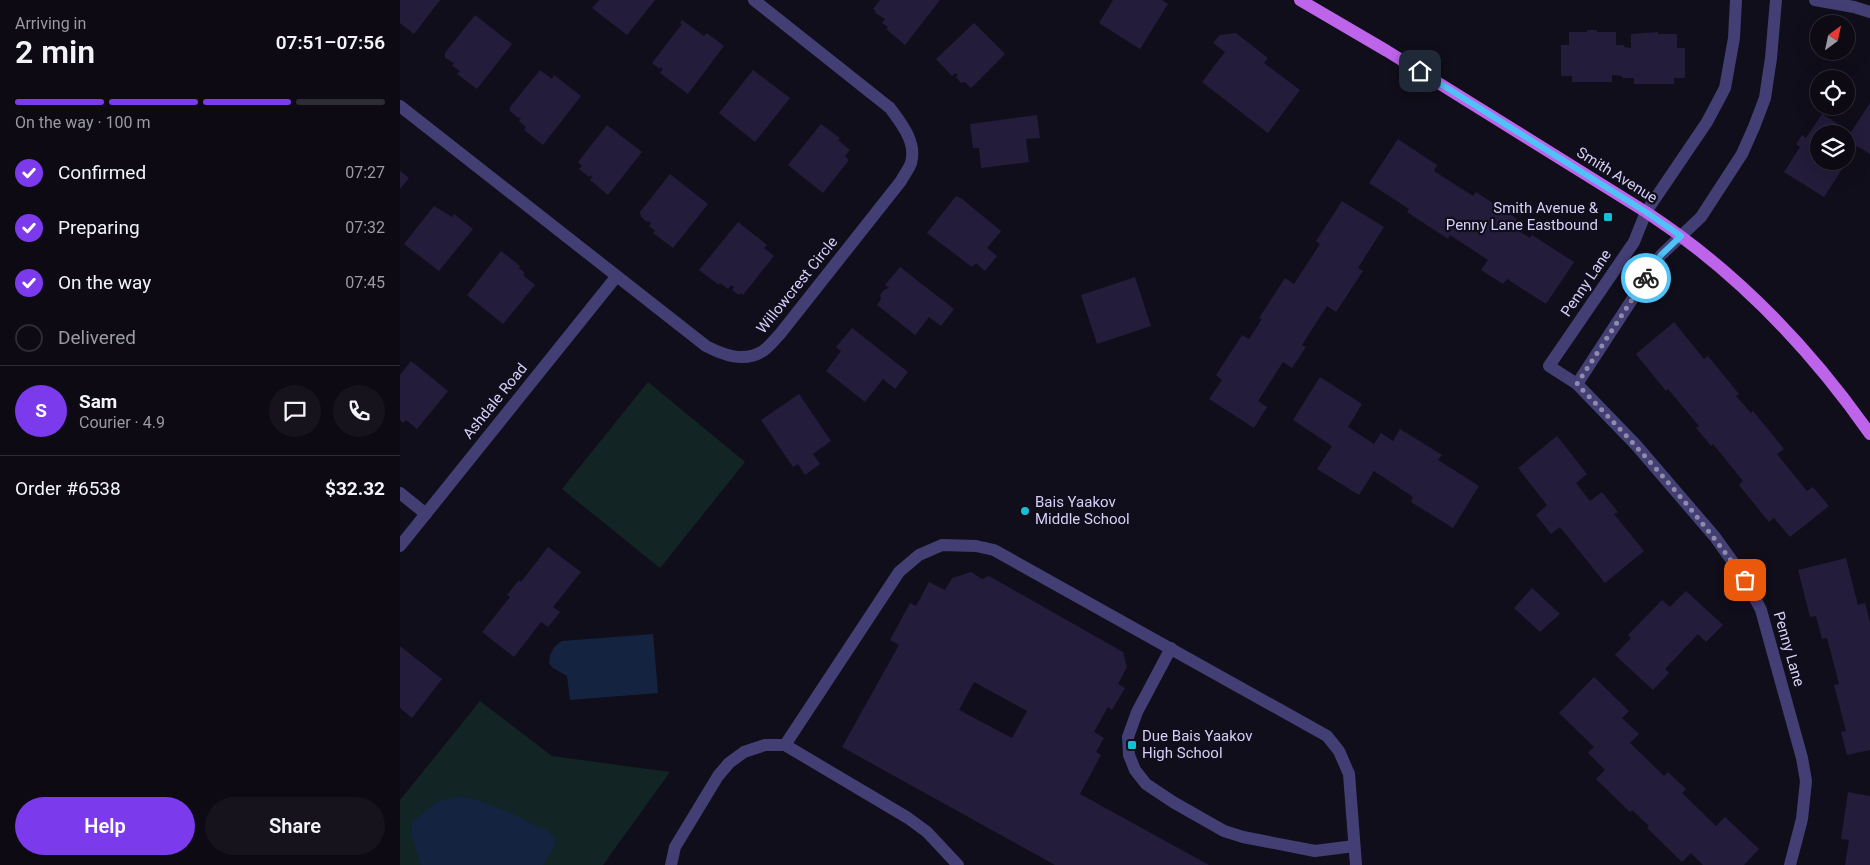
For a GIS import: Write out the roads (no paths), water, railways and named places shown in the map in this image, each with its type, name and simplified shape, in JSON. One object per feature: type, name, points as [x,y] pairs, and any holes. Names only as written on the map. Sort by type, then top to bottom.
[{"type":"main road","name":"Smith Avenue","points":[[1300,0],[1387,51],[1646,212],[1681,236],[1738,281],[1789,332],[1840,392],[1870,434]]},
{"type":"street","name":"Willowcrest Circle","points":[[400,106],[706,346],[725,356],[746,357],[763,351],[780,334],[901,181],[911,163],[911,144],[902,124],[890,108],[754,0]]},
{"type":"street","name":"Penny Lane","points":[[1736,0],[1734,38],[1725,88],[1707,122],[1646,212],[1634,242],[1549,366],[1577,384],[1636,445],[1715,537],[1745,580],[1761,610],[1802,758],[1806,781],[1802,819],[1790,865]]},
{"type":"street","points":[[1577,384],[1661,255],[1701,217],[1742,154],[1765,98],[1771,58],[1776,0]]},
{"type":"street","points":[[1815,0],[1870,12]]},
{"type":"street","name":"Ashdale Road","points":[[400,546],[616,276]]},
{"type":"street","points":[[400,493],[426,514]]},
{"type":"street","points":[[785,745],[899,572],[919,555],[942,545],[976,546],[994,550],[1327,736],[1339,751],[1349,774],[1356,865]]},
{"type":"street","points":[[1171,648],[1137,712],[1128,737],[1129,754],[1135,770],[1146,784],[1224,831],[1243,837],[1315,851],[1354,846]]},
{"type":"street","points":[[671,865],[674,847],[718,776],[729,763],[744,752],[765,745],[785,745],[908,818],[928,832],[958,865]]},
{"type":"water","points":[[653,634],[658,693],[570,700],[567,676],[553,668],[549,663],[553,650],[562,641]]},
{"type":"water","points":[[459,796],[484,802],[516,815],[536,826],[547,829],[557,842],[543,865],[421,865],[411,833],[412,822],[437,802]]},
{"type":"place","name":"Smith Avenue & Penny Lane Eastbound","points":[[1608,217]]},
{"type":"place","name":"Bais Yaakov Middle School","points":[[1025,511]]},
{"type":"place","name":"Due Bais Yaakov High School","points":[[1132,745]]}]
